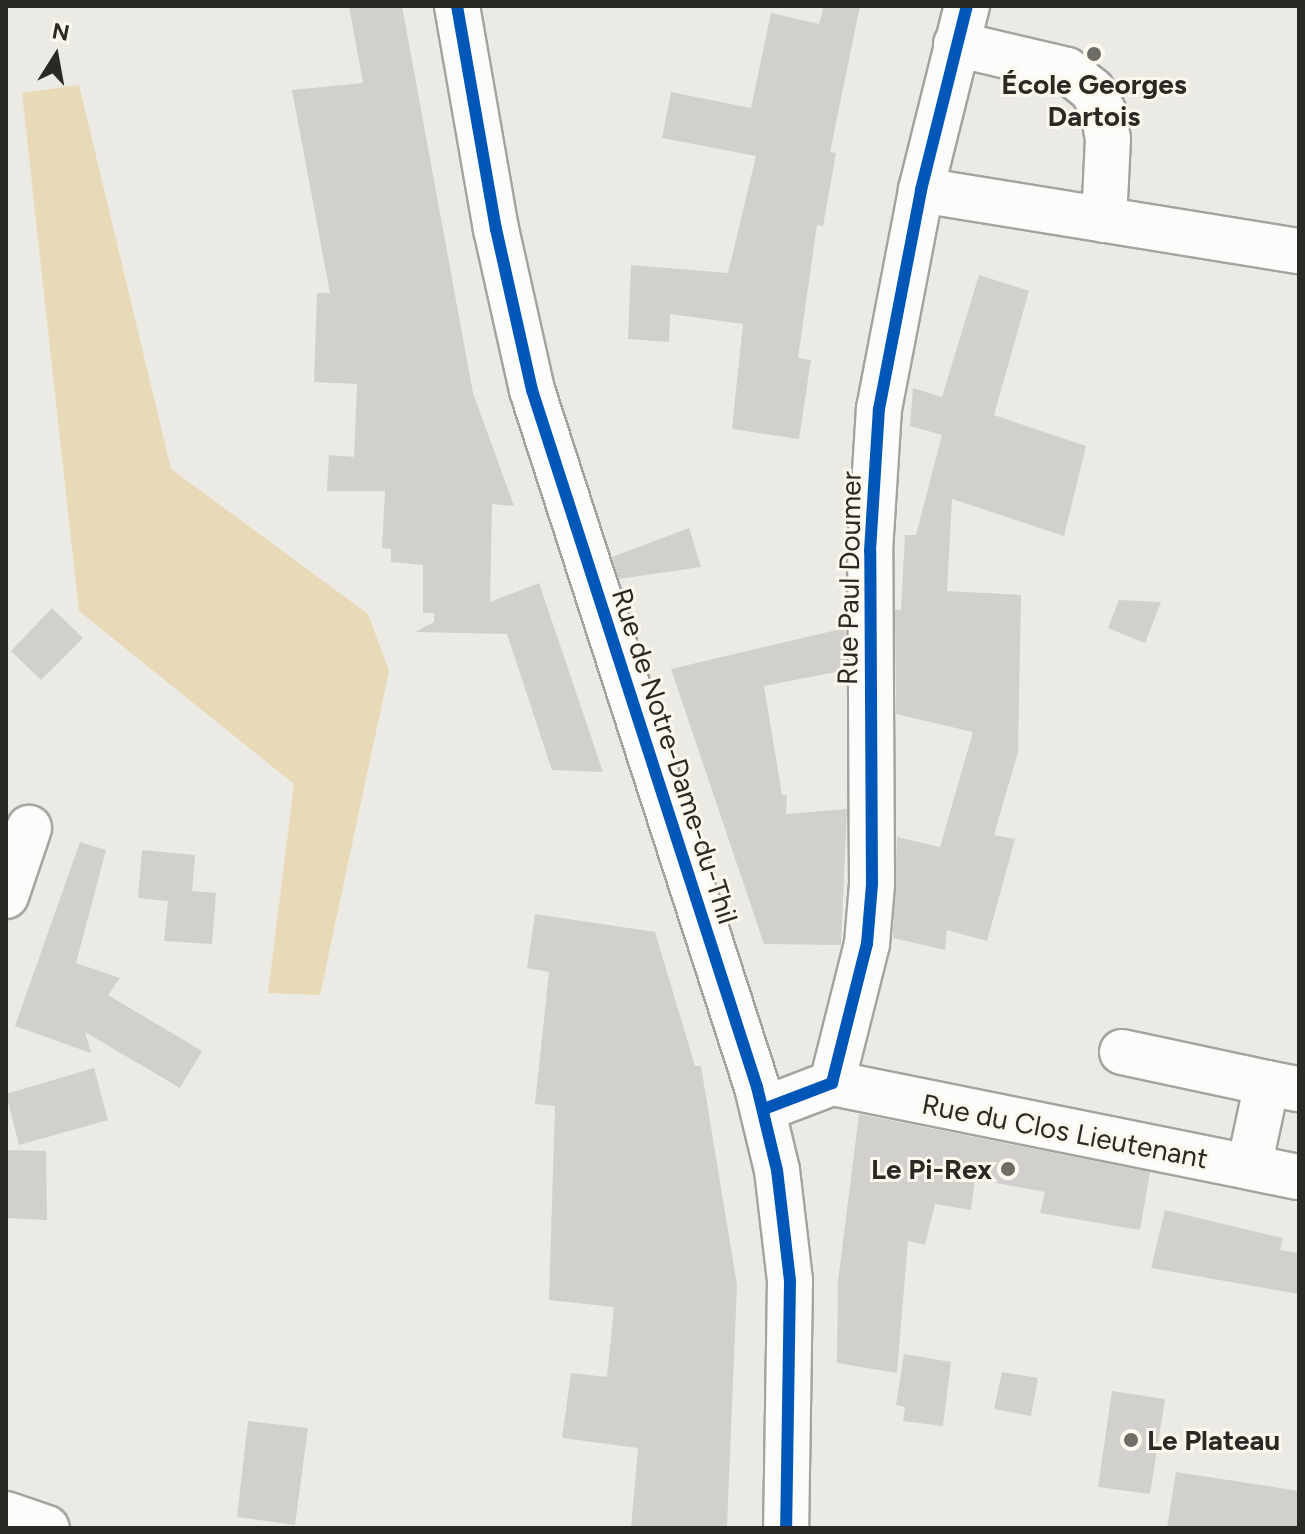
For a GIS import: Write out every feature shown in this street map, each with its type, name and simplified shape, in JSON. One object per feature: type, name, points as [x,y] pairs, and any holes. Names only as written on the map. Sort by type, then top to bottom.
[{"type":"street","name":"Rue de Notre-Dame-du-Thil","points":[[457,6],[496,229],[532,390],[764,1109],[783,1206],[790,1281],[786,1528]]},
{"type":"street","points":[[961,25],[1067,70],[1092,90],[1103,111],[1108,139],[1104,220]]},
{"type":"street","name":"Rue Paul Doumer","points":[[832,1083],[871,918],[874,459],[921,190],[961,25]]},
{"type":"street","points":[[921,190],[1299,251]]},
{"type":"street","points":[[6,896],[29,828]]},
{"type":"street","points":[[1122,1052],[1283,1086],[1249,1167]]},
{"type":"street","points":[[764,1109],[832,1083]]},
{"type":"street","name":"Rue du Clos Lieutenant","points":[[832,1083],[1299,1177]]},
{"type":"street","points":[[6,1514],[47,1528]]},
{"type":"shaded area","points":[[79,85],[171,469],[368,614],[389,671],[320,995],[268,993],[294,784],[79,611],[22,93]]},
{"type":"building","points":[[349,6],[402,6],[473,393],[514,506],[492,504],[490,602],[539,583],[603,772],[552,770],[507,634],[415,632],[434,622],[434,613],[423,613],[423,565],[391,562],[391,549],[382,548],[385,491],[327,491],[329,455],[354,457],[357,384],[314,382],[317,293],[330,293],[292,90],[363,83]]},
{"type":"building","points":[[824,6],[860,6],[830,152],[836,153],[823,226],[817,225],[798,358],[811,360],[799,439],[732,429],[743,324],[670,314],[669,342],[628,339],[631,265],[728,273],[756,156],[662,138],[671,92],[751,108],[771,13],[819,24]]},
{"type":"building","points":[[979,275],[1029,291],[994,415],[1086,446],[1064,536],[952,499],[947,591],[1021,595],[1018,752],[994,835],[1015,839],[987,941],[947,930],[945,950],[893,938],[897,837],[940,847],[973,732],[896,714],[895,610],[901,610],[905,535],[916,535],[942,435],[910,426],[913,388],[942,397]]},
{"type":"building","points":[[689,528],[701,567],[619,579],[612,557]]},
{"type":"building","points":[[1119,600],[1161,602],[1145,643],[1108,628]]},
{"type":"building","points":[[52,608],[83,638],[41,680],[11,651]]},
{"type":"building","points":[[845,628],[846,670],[764,686],[782,795],[787,795],[786,814],[847,809],[841,945],[764,944],[671,669]]},
{"type":"building","points":[[80,842],[106,850],[76,963],[120,978],[108,995],[202,1051],[180,1088],[85,1032],[91,1053],[15,1026]]},
{"type":"building","points":[[142,850],[195,855],[192,891],[216,893],[212,944],[164,941],[168,901],[138,898]]},
{"type":"building","points":[[535,914],[655,932],[695,1066],[701,1066],[737,1285],[727,1528],[631,1528],[638,1448],[562,1438],[571,1373],[607,1377],[614,1307],[549,1300],[555,1106],[535,1104],[549,972],[527,968]]},
{"type":"building","points":[[94,1068],[108,1120],[19,1145],[6,1094]]},
{"type":"building","points":[[859,1114],[1150,1172],[1140,1230],[1040,1213],[1045,1192],[975,1179],[971,1210],[935,1204],[925,1245],[908,1241],[897,1373],[837,1363],[838,1281]]},
{"type":"building","points":[[6,1150],[46,1151],[47,1220],[6,1218]]},
{"type":"building","points":[[1165,1210],[1283,1238],[1280,1250],[1299,1253],[1299,1294],[1151,1268]]},
{"type":"building","points":[[904,1354],[951,1362],[943,1426],[903,1421],[905,1407],[896,1405]]},
{"type":"building","points":[[1002,1372],[1038,1378],[1031,1416],[994,1409]]},
{"type":"building","points":[[1112,1391],[1165,1399],[1150,1494],[1098,1487]]},
{"type":"building","points":[[248,1421],[308,1428],[295,1525],[237,1517]]},
{"type":"building","points":[[1176,1472],[1299,1491],[1299,1528],[1167,1528]]},
{"type":"cycle path","points":[[457,6],[496,229],[532,390],[757,1087],[777,1170],[790,1281],[786,1528]]},
{"type":"cycle path","points":[[764,1109],[832,1083],[867,944],[872,884],[870,551],[879,409],[921,190],[967,6]]},
{"type":"place","name":"École Georges Dartois","points":[[1094,54]]},
{"type":"place","name":"Le Pi-Rex","points":[[1008,1169]]},
{"type":"place","name":"Le Plateau","points":[[1131,1440]]}]
